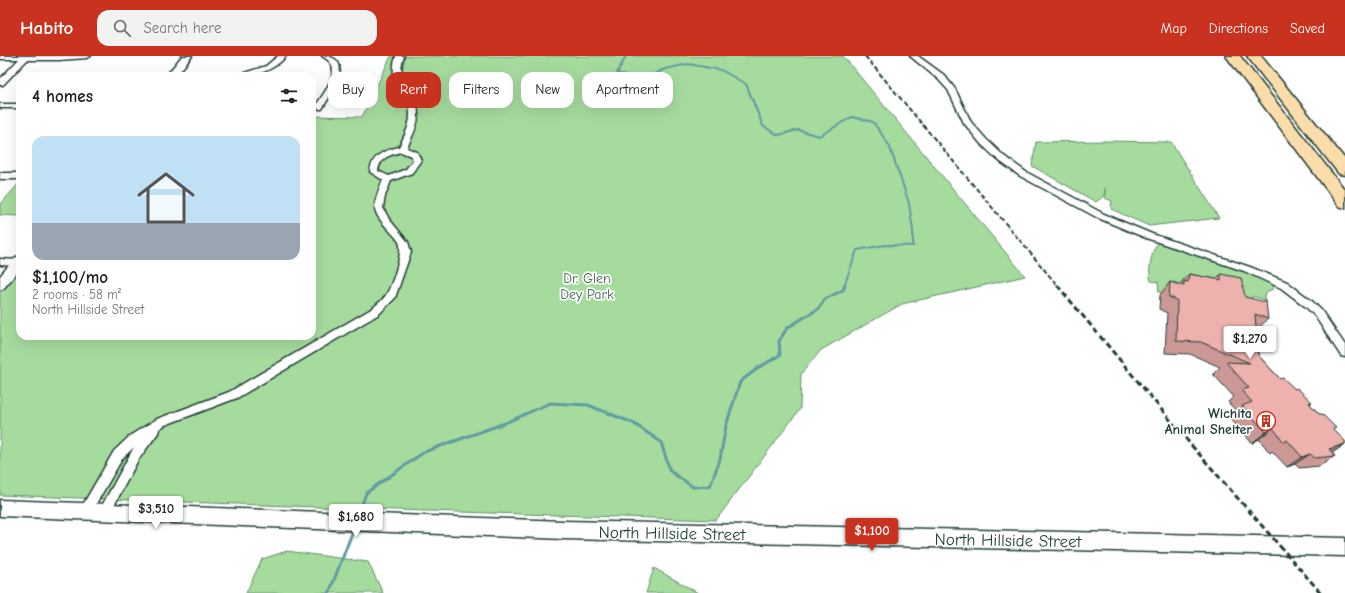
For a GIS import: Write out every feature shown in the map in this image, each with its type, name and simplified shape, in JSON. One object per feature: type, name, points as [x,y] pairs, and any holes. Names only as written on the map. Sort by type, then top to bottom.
[{"type":"highway","points":[[1233,56],[1345,202]]},
{"type":"highway","points":[[1254,56],[1345,170]]},
{"type":"highway","points":[[1296,137],[1345,208]]},
{"type":"main road","name":"North Hillside Street","points":[[0,508],[399,525],[1345,547]]},
{"type":"street","points":[[0,57],[59,58],[87,56]]},
{"type":"street","points":[[174,72],[187,56]]},
{"type":"street","points":[[251,72],[267,67],[279,60],[282,56]]},
{"type":"street","points":[[320,107],[335,79],[337,69],[334,61],[326,56]]},
{"type":"street","points":[[400,56],[396,63],[396,73],[402,88],[410,98],[414,112],[412,125],[402,148]]},
{"type":"street","points":[[914,56],[941,77],[951,89],[968,123],[983,141],[1001,158],[1023,174],[1101,216],[1149,236],[1247,269],[1284,285],[1309,304],[1318,313],[1345,353]]},
{"type":"street","points":[[0,83],[27,57]]},
{"type":"street","points":[[0,106],[16,106]]},
{"type":"street","points":[[402,148],[414,154],[416,160],[414,166],[408,173],[388,179],[374,172],[374,164],[382,155],[402,148]]},
{"type":"street","points":[[0,176],[16,176]]},
{"type":"street","points":[[85,512],[118,455],[134,439],[161,422],[233,395],[376,311],[390,298],[406,252],[405,244],[386,221],[379,208],[381,196],[388,179]]},
{"type":"street","points":[[0,262],[16,261]]},
{"type":"street","points":[[0,285],[16,265]]},
{"type":"street","points":[[104,512],[134,456],[161,422]]},
{"type":"green space","name":"Dr. Glen Dey Park","points":[[391,56],[843,56],[1025,276],[902,304],[821,350],[801,374],[800,409],[716,520],[0,495],[0,290],[16,269],[16,340],[316,340],[316,116],[362,117],[366,108],[378,108],[378,83]]},
{"type":"green space","points":[[1036,142],[1171,142],[1219,218],[1149,226],[1111,209],[1112,201],[1105,198],[1105,187],[1104,196],[1096,202],[1032,166]]},
{"type":"green space","points":[[16,187],[16,216],[0,215],[0,205]]},
{"type":"green space","points":[[1158,242],[1247,272],[1274,284],[1273,289],[1268,291],[1264,296],[1265,300],[1252,296],[1254,313],[1174,282],[1176,289],[1170,295],[1159,292],[1158,282],[1151,281],[1150,277],[1152,255]]},
{"type":"green space","points":[[287,551],[368,562],[383,593],[246,593],[262,559]]},
{"type":"green space","points":[[654,568],[698,593],[646,593]]},
{"type":"building","points":[[1189,274],[1221,280],[1221,274],[1241,278],[1245,297],[1266,302],[1268,319],[1255,314],[1258,355],[1280,379],[1283,378],[1295,389],[1297,388],[1312,402],[1309,403],[1319,414],[1322,414],[1336,428],[1333,429],[1345,441],[1345,444],[1329,449],[1335,456],[1315,458],[1310,454],[1302,457],[1287,440],[1284,442],[1273,428],[1266,432],[1242,406],[1252,402],[1241,390],[1249,388],[1226,362],[1250,363],[1201,342],[1176,341],[1177,300],[1169,297],[1170,282],[1184,286],[1184,281],[1188,282]]},
{"type":"waterway","points":[[626,56],[617,73],[639,81],[665,69],[688,64],[721,70],[746,84],[763,126],[778,135],[798,130],[819,136],[852,117],[873,122],[889,145],[909,203],[913,231],[913,246],[885,245],[857,250],[844,286]]},
{"type":"waterway","points":[[358,516],[366,493],[424,452],[505,423],[550,403],[588,405],[633,423],[661,442],[670,471],[693,487],[710,486],[720,459],[726,426],[740,382],[758,368],[780,355],[779,341],[787,328],[818,309],[825,299],[843,290],[845,285]]},
{"type":"waterway","points":[[329,593],[354,528]]},
{"type":"railway","points":[[865,56],[1058,286]]},
{"type":"railway","points":[[1057,285],[1192,446],[1321,593]]},
{"type":"place","name":"Wichita Animal Shelter","points":[[1266,421]]}]
